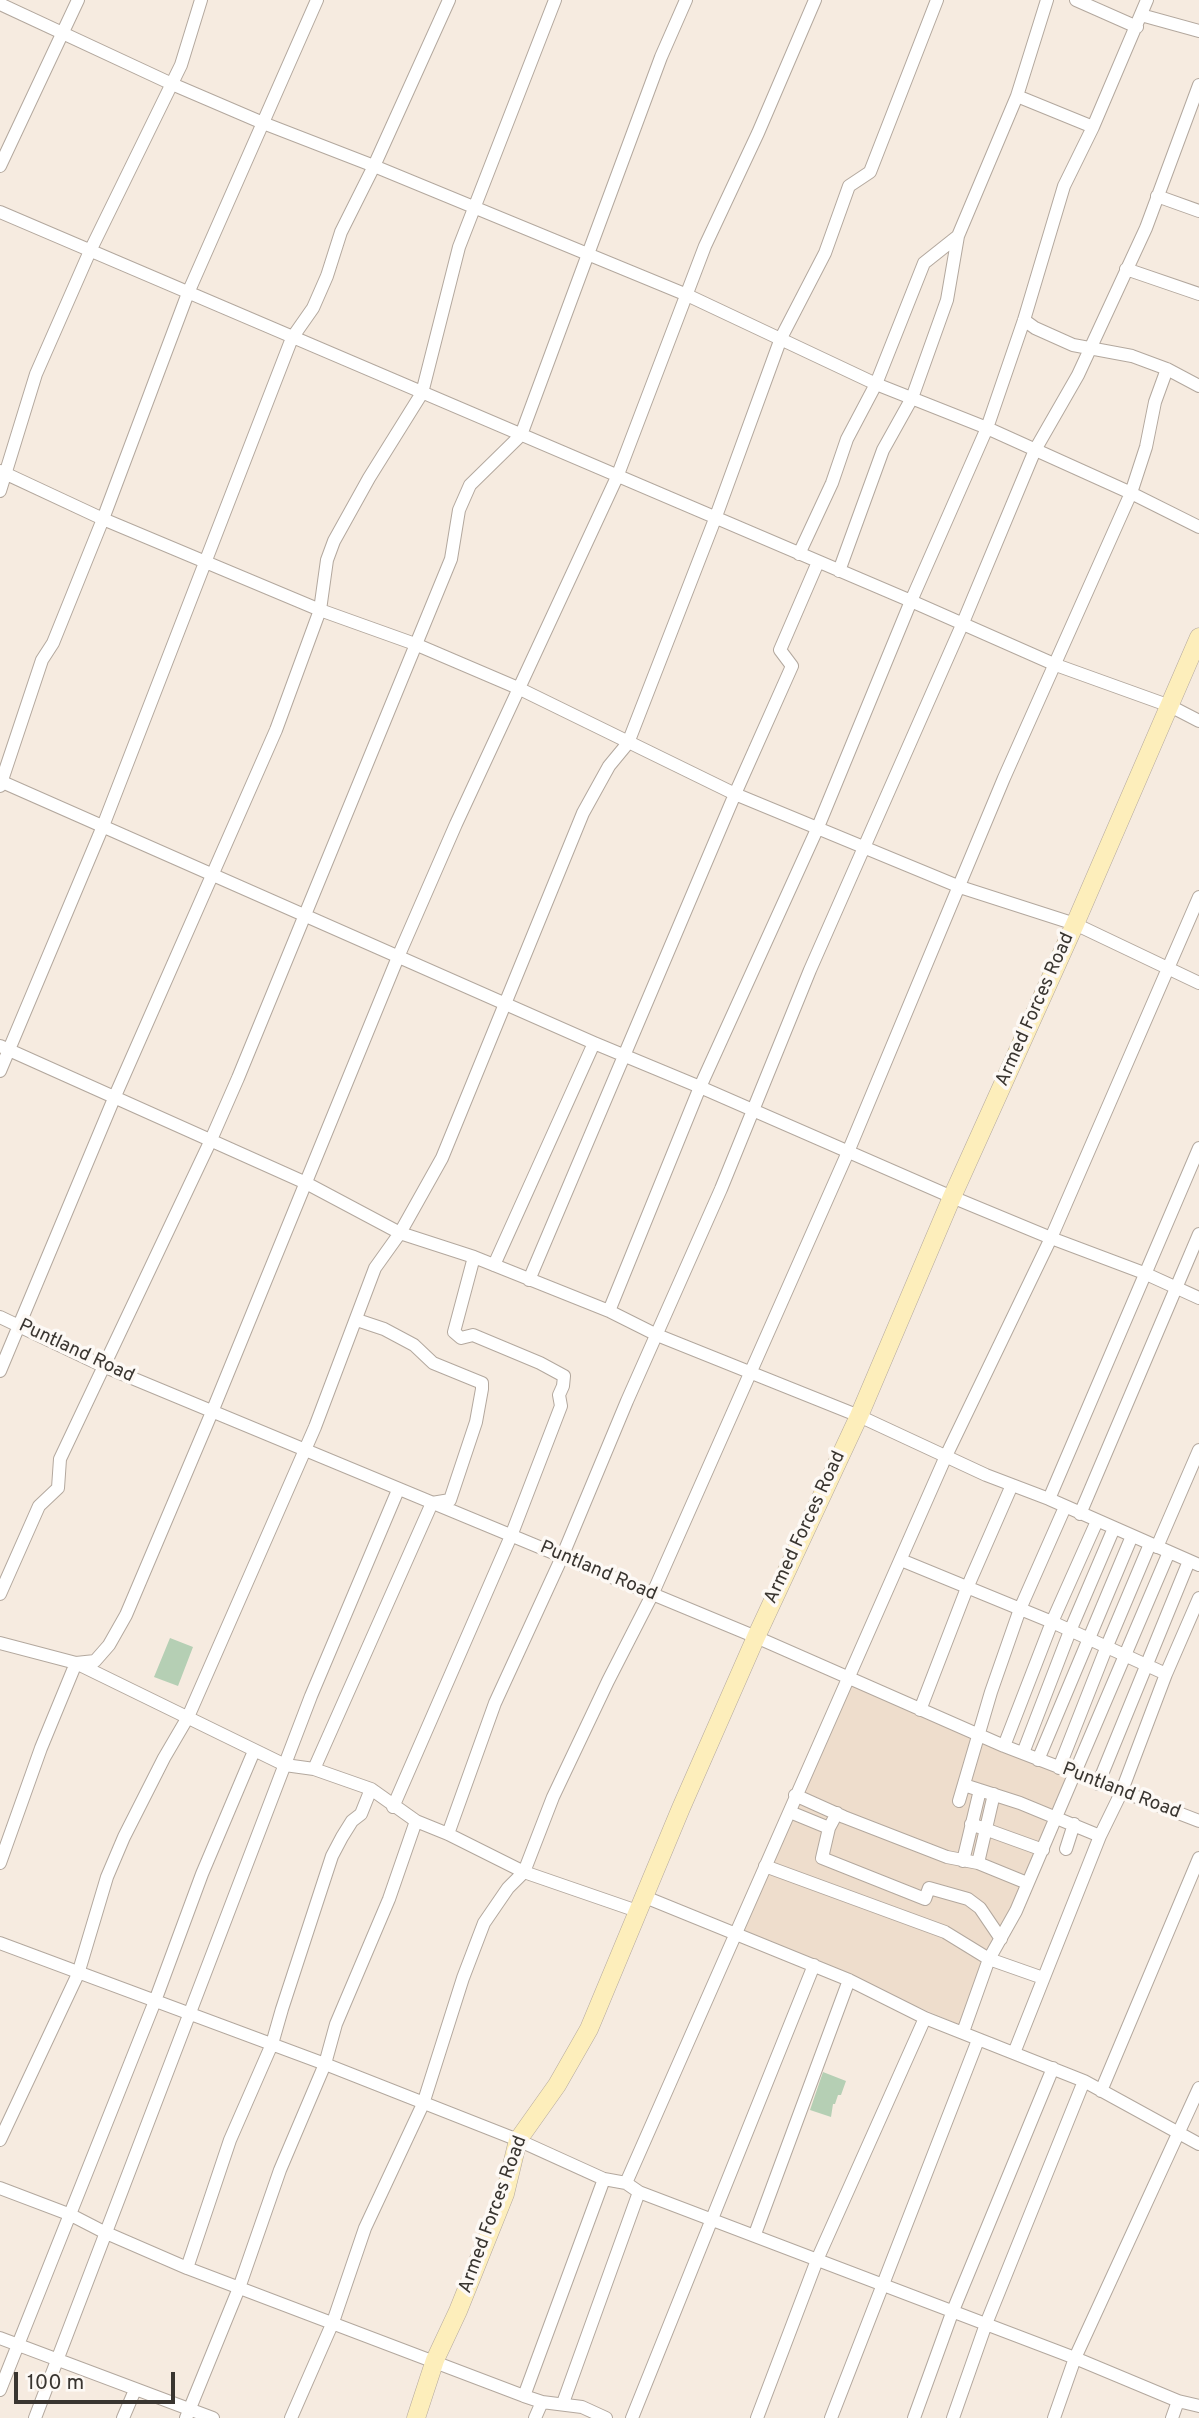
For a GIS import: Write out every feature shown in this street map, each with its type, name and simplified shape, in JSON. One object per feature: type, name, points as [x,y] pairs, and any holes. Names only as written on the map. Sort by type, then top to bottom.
[{"type":"street","points":[[0,166],[78,0]]},
{"type":"street","points":[[0,491],[3,473],[36,374],[90,251],[172,84],[190,43],[201,0]]},
{"type":"street","points":[[317,0],[188,293],[103,519],[53,643],[42,660],[1,783],[754,1112],[1199,1298]]},
{"type":"street","points":[[0,1071],[4,1048],[103,827],[292,338],[313,308],[341,232],[449,0]]},
{"type":"street","points":[[0,1371],[115,1096],[276,730],[320,610],[327,561],[334,541],[369,478],[422,393],[459,247],[555,0]]},
{"type":"street","points":[[0,1594],[39,1507],[58,1488],[60,1459],[210,1142],[306,918],[451,559],[459,510],[470,485],[521,435],[661,57],[686,0]]},
{"type":"street","points":[[76,1663],[95,1661],[109,1645],[126,1615],[398,957],[456,824],[617,477],[705,246],[758,134],[815,0]]},
{"type":"street","points":[[0,2140],[78,1974],[116,1857],[149,1787],[188,1717],[305,1450],[375,1268],[400,1233],[442,1158],[583,813],[609,766],[628,743],[715,519],[781,338],[825,253],[849,186],[870,173],[937,0]]},
{"type":"street","points":[[839,571],[883,450],[912,398],[947,300],[958,236],[1017,96],[1047,0]]},
{"type":"street","points":[[1076,0],[1139,21],[1199,31]]},
{"type":"street","points":[[609,1311],[700,1087],[818,827],[911,601],[987,428],[1024,320],[1064,186],[1093,127],[1147,0]]},
{"type":"street","points":[[0,4],[263,123],[687,295],[876,384],[987,428],[1199,527]]},
{"type":"street","points":[[448,1834],[495,1703],[562,1557],[754,1112],[810,970],[962,625],[1035,450],[1060,409],[1146,228],[1157,196],[1193,116],[1199,85]]},
{"type":"street","points":[[1017,96],[1093,127]]},
{"type":"street","points":[[1157,196],[1199,211]]},
{"type":"street","points":[[0,212],[1056,665],[1170,706],[1199,721]]},
{"type":"street","points":[[799,554],[832,482],[847,439],[876,384],[924,263],[958,236]]},
{"type":"street","points":[[1126,269],[1199,294]]},
{"type":"street","points":[[1024,320],[1035,328],[1073,345],[1132,356],[1167,369],[1199,386]]},
{"type":"street","points":[[291,2418],[296,2401],[333,2322],[365,2228],[423,2104],[463,1978],[484,1923],[508,1888],[524,1872],[553,1797],[652,1595],[848,1152],[1004,778],[1131,493],[1167,369]]},
{"type":"street","points":[[3,473],[103,519],[320,610],[415,644],[519,688],[735,794],[960,887],[1075,924],[1199,982]]},
{"type":"street","points":[[529,1280],[792,666],[780,650],[818,562]]},
{"type":"street","name":"Armed Forces Road","points":[[416,2418],[435,2360],[458,2311],[505,2194],[518,2140],[557,2085],[589,2029],[681,1808],[756,1637],[859,1416],[952,1197],[1075,924],[1199,637]]},
{"type":"street","points":[[626,2183],[946,1457],[1051,1238],[1199,897]]},
{"type":"street","points":[[494,1265],[594,1043]]},
{"type":"street","points":[[4,1048],[306,1183],[400,1233],[474,1257],[609,1311],[657,1335],[859,1416],[946,1457],[1194,1563],[1145,1664],[1098,1784]]},
{"type":"street","points":[[1049,1499],[1199,1148]]},
{"type":"street","points":[[1080,1514],[1199,1234]]},
{"type":"street","points":[[393,1807],[511,1536],[561,1405],[559,1395],[564,1376],[484,1339],[473,1335],[461,1338],[454,1332],[474,1257]]},
{"type":"street","name":"Puntland Road","points":[[0,1317],[103,1366],[756,1637],[1004,1746],[1199,1821]]},
{"type":"street","points":[[314,1769],[432,1503],[450,1500],[475,1422],[482,1383],[433,1363],[414,1345],[384,1329],[356,1320]]},
{"type":"street","points":[[962,2032],[989,1959],[1043,1850],[1126,1655],[1159,1548],[1199,1450]]},
{"type":"street","points":[[920,1710],[967,1588],[1012,1485]]},
{"type":"street","points":[[35,2418],[311,1696],[398,1490]]},
{"type":"street","points":[[959,1801],[991,1692],[1020,1609],[1065,1507]]},
{"type":"street","points":[[1004,1746],[1052,1622],[1097,1521]]},
{"type":"street","points":[[1023,1753],[1070,1631],[1114,1528]]},
{"type":"street","points":[[1038,1760],[1132,1536]]},
{"type":"street","points":[[1059,1768],[1107,1646],[1159,1548]]},
{"type":"street","points":[[901,1560],[1052,1622],[1166,1674]]},
{"type":"street","points":[[1014,2053],[1199,1598]]},
{"type":"street","points":[[0,1643],[76,1663],[285,1765],[314,1769],[371,1789],[416,1821],[524,1872],[643,1904],[814,1965],[925,2018],[1084,2081],[1199,2144]]},
{"type":"street","points":[[0,1863],[41,1748],[76,1663]]},
{"type":"street","points":[[0,2389],[155,2001],[202,1874],[254,1751]]},
{"type":"street","points":[[964,1785],[1056,1817],[1100,1836]]},
{"type":"street","points":[[187,2268],[230,2140],[272,2045],[332,1856],[352,1821],[361,1814],[371,1789]]},
{"type":"street","points":[[963,1861],[979,1790]]},
{"type":"street","points":[[978,1863],[994,1794]]},
{"type":"street","points":[[795,1795],[947,1857],[978,1863],[1027,1883]]},
{"type":"street","points":[[790,1812],[829,1828]]},
{"type":"street","points":[[837,1813],[829,1828],[822,1858],[925,1899]]},
{"type":"street","points":[[188,2414],[239,2288],[280,2170],[325,2064],[337,2024],[388,1899],[416,1821]]},
{"type":"street","points":[[971,1824],[1043,1850]]},
{"type":"street","points":[[1066,1849],[1074,1824]]},
{"type":"street","points":[[1101,2091],[1199,1857]]},
{"type":"street","points":[[765,1866],[945,1932],[989,1959],[1043,1978]]},
{"type":"street","points":[[915,1922],[929,1888],[968,1899],[980,1908],[1001,1939]]},
{"type":"street","points":[[0,1943],[325,2064],[518,2140],[604,2179],[626,2183],[639,2192],[712,2221],[755,2234],[883,2286],[1075,2358],[1178,2401],[1197,2401]]},
{"type":"street","points":[[632,2418],[814,1965]]},
{"type":"street","points":[[755,2234],[849,1980]]},
{"type":"street","points":[[757,2418],[817,2260],[925,2018]]},
{"type":"street","points":[[831,2418],[978,2040]]},
{"type":"street","points":[[914,2418],[953,2313],[1053,2068]]},
{"type":"street","points":[[953,2418],[986,2324],[1084,2081]]},
{"type":"street","points":[[1054,2418],[1075,2358],[1199,2088]]},
{"type":"street","points":[[524,2396],[604,2179]]},
{"type":"street","points":[[0,2188],[71,2215],[104,2232],[239,2288],[435,2360],[524,2396],[542,2402],[563,2403],[592,2410],[606,2418]]},
{"type":"street","points":[[563,2403],[639,2192]]},
{"type":"street","points":[[0,2338],[135,2390],[188,2414],[213,2418]]},
{"type":"street","points":[[123,2418],[135,2390]]},
{"type":"street","points":[[1172,2418],[1178,2401]]},
{"type":"street","points":[[535,2418],[542,2402]]},
{"type":"shaded area","points":[[852,1684],[1067,1778],[960,2025],[743,1932]]},
{"type":"green space","points":[[170,1638],[193,1647],[178,1686],[154,1677]]},
{"type":"green space","points":[[823,2072],[846,2081],[841,2095],[838,2095],[833,2104],[831,2117],[810,2110]]}]
